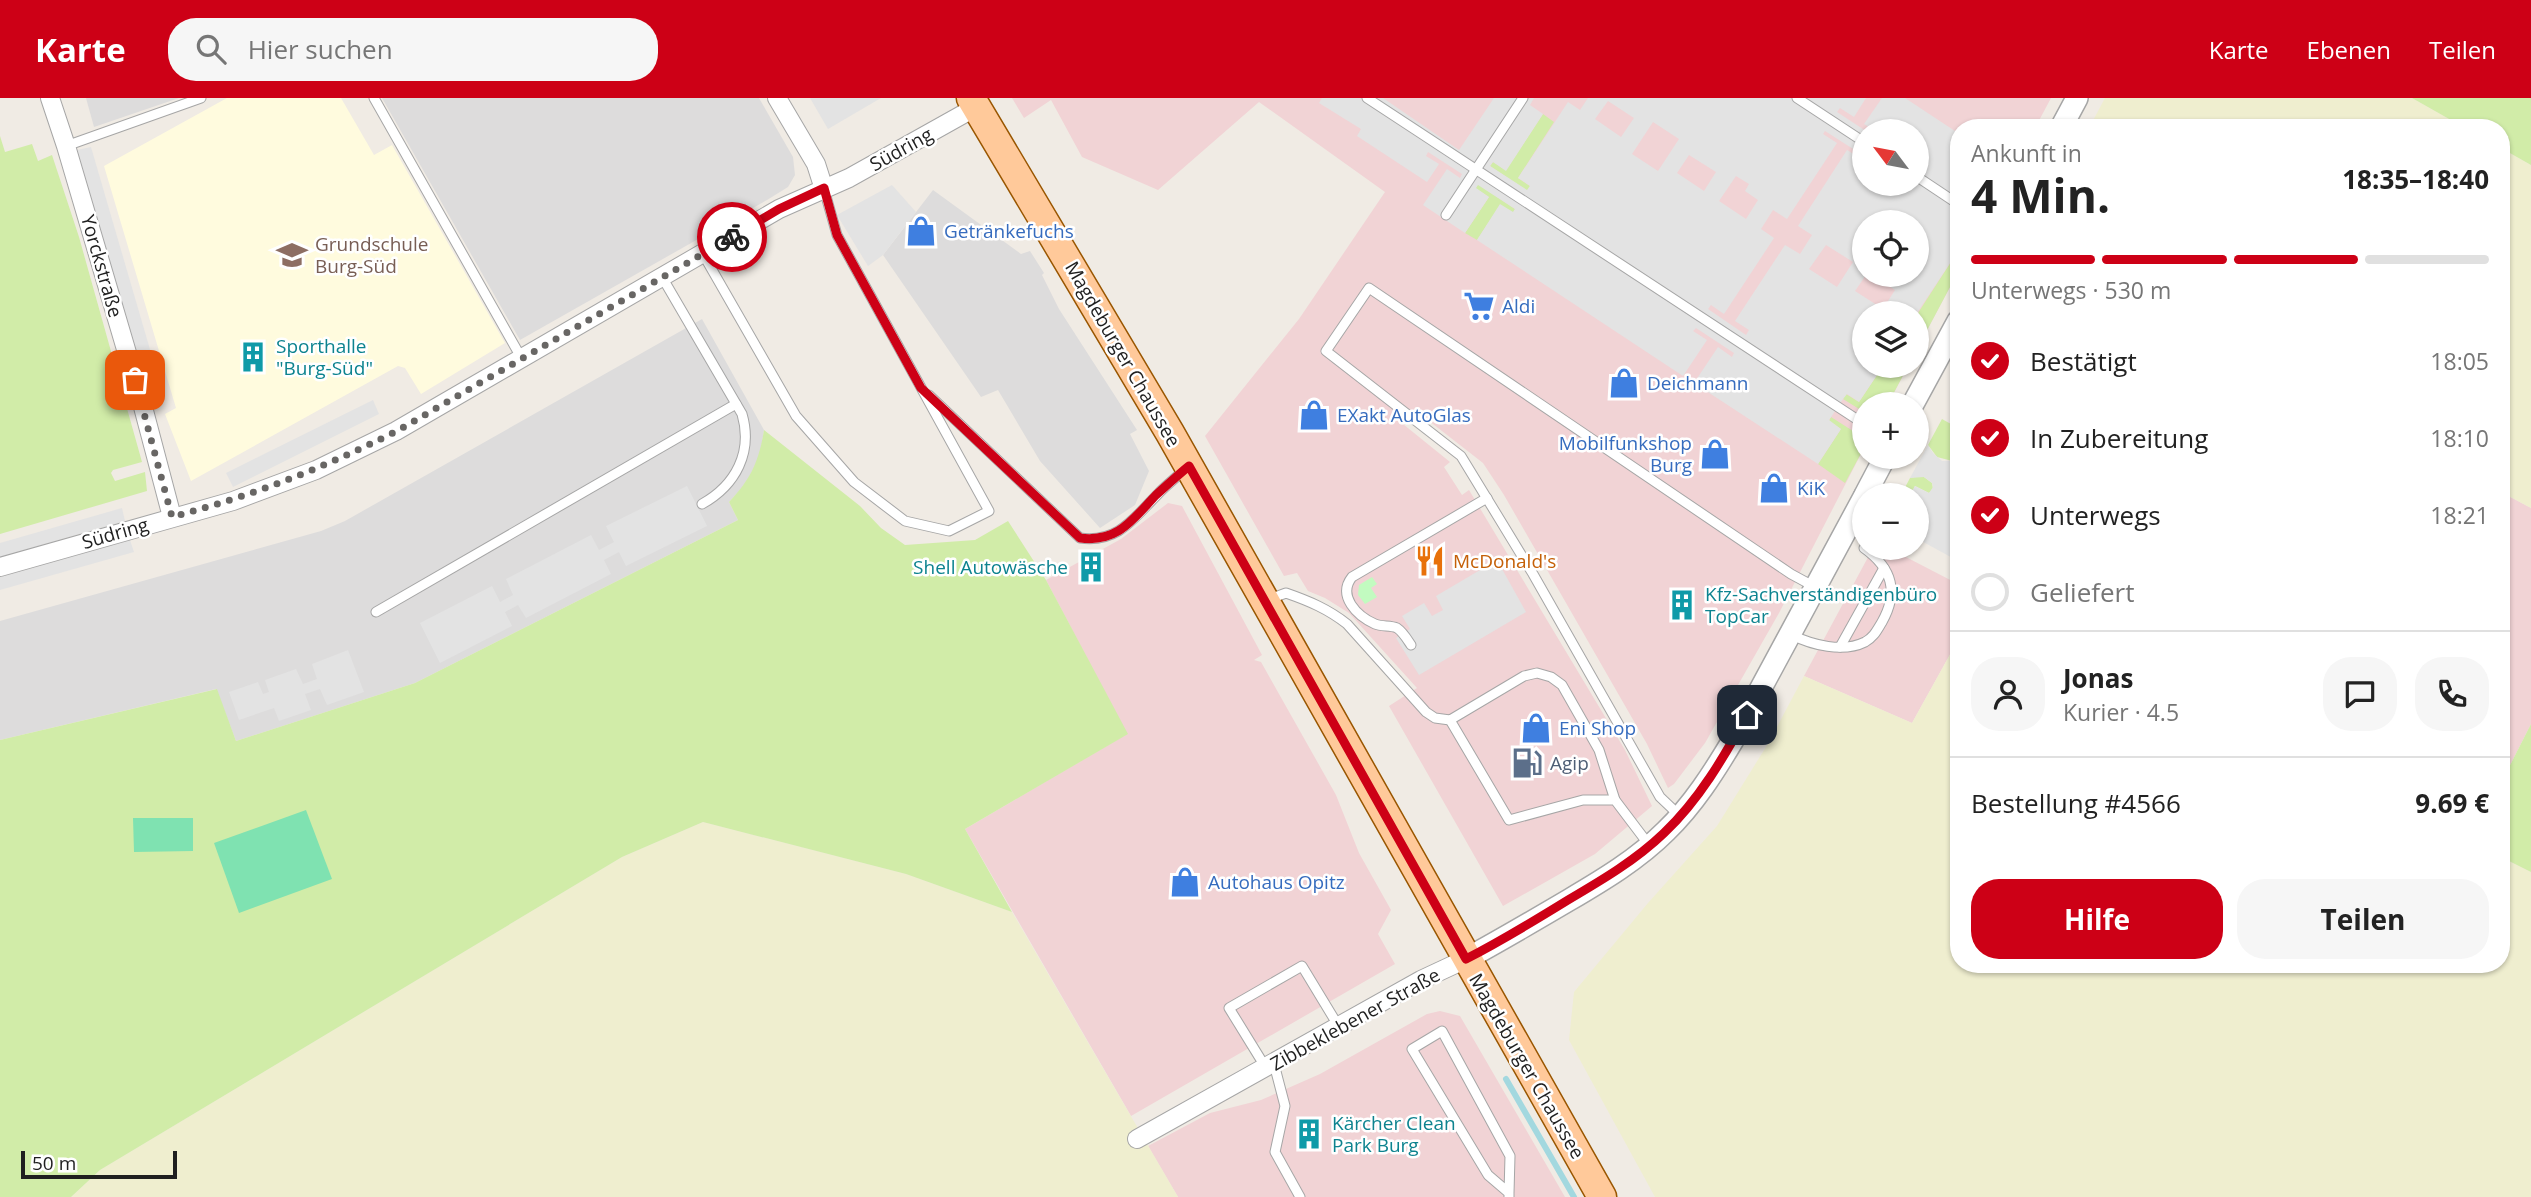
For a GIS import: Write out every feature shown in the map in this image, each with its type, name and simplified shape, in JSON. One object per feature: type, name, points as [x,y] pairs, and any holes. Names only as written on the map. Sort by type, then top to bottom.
[{"type":"main road","name":"Magdeburger Chaussee","points":[[974,102],[1189,466],[1602,1197]]},
{"type":"street","name":"Yorckstraße","points":[[50,98],[143,407],[172,517]]},
{"type":"street","points":[[777,98],[816,164],[824,188]]},
{"type":"street","points":[[2066,119],[2077,98]]},
{"type":"street","name":"Südring","points":[[0,566],[233,501],[316,470],[397,431],[779,209],[849,178],[974,102]]},
{"type":"street","points":[[1920,392],[1950,336]]},
{"type":"street","name":"Zibbeklebener Straße","points":[[1137,1139],[1421,980],[1466,959],[1581,892],[1650,846],[1680,816],[1718,765],[1852,519]]},
{"type":"lane","points":[[66,146],[201,98]]},
{"type":"lane","points":[[374,98],[522,359]]},
{"type":"lane","points":[[1367,98],[1852,416]]},
{"type":"lane","points":[[1446,215],[1523,98]]},
{"type":"lane","points":[[1797,98],[1852,134]]},
{"type":"lane","points":[[1929,185],[1950,199]]},
{"type":"lane","points":[[703,254],[796,415],[853,482],[905,522],[949,531],[989,511],[837,235],[824,188]]},
{"type":"lane","points":[[662,277],[736,404],[747,429],[742,458],[728,485],[702,504]]},
{"type":"lane","points":[[1680,816],[1660,797],[1461,456],[1326,351],[1369,288],[1791,574],[1815,587]]},
{"type":"lane","points":[[921,388],[1080,538],[1093,540],[1106,537],[1134,521],[1155,496],[1189,466]]},
{"type":"lane","points":[[376,612],[736,404]]},
{"type":"lane","points":[[1412,645],[1399,629],[1376,624],[1350,604],[1346,598],[1346,585],[1352,577],[1487,498]]},
{"type":"lane","points":[[1843,536],[1852,541]]},
{"type":"lane","points":[[1790,634],[1804,641],[1840,647],[1859,644],[1874,636],[1891,606],[1893,593],[1879,560]]},
{"type":"lane","points":[[1840,647],[1884,568]]},
{"type":"lane","points":[[1265,600],[1286,593],[1335,615],[1347,624],[1426,712],[1435,718],[1450,720],[1524,676],[1537,673],[1551,677],[1562,685],[1599,750],[1615,800],[1650,846]]},
{"type":"lane","points":[[1450,720],[1508,820],[1583,800],[1615,800]]},
{"type":"lane","points":[[1300,1197],[1275,1152],[1285,1107],[1270,1066],[1229,1008],[1301,966],[1339,1027]]},
{"type":"lane","points":[[1443,1031],[1510,1156],[1509,1195],[1488,1175],[1412,1049],[1443,1031]]},
{"type":"shaded area","points":[[86,98],[179,98],[94,127]]},
{"type":"shaded area","name":"Grundschule Burg-Süd","points":[[227,98],[341,98],[374,155],[392,145],[505,343],[421,394],[405,368],[398,366],[191,481],[165,414],[176,408],[104,166]]},
{"type":"shaded area","points":[[382,98],[759,98],[793,157],[795,175],[788,187],[767,200],[520,340]]},
{"type":"shaded area","points":[[810,98],[881,98],[828,129]]},
{"type":"shaded area","points":[[1012,98],[2051,98],[2040,119],[1950,119],[1950,287],[1929,327],[1929,301],[1852,301],[1852,378],[1902,378],[1894,392],[1852,392],[1853,469],[1779,613],[1705,743],[1668,788],[1647,744],[1483,463],[1415,410],[1398,420],[1450,462],[1444,467],[1462,495],[1469,490],[1625,750],[1652,806],[1595,854],[1503,906],[1389,706],[1417,688],[1349,613],[1308,591],[1297,573],[1284,576],[1205,436],[1299,319],[1385,192],[1259,102],[1158,190],[1082,157],[1051,100],[1024,118]]},
{"type":"shaded area","points":[[1322,98],[1383,98],[1459,150],[1494,98],[1534,98],[1530,105],[1543,114],[1506,171],[1493,162],[1490,166],[1527,190],[1530,186],[1518,178],[1568,102],[1580,110],[1588,98],[1866,98],[1854,117],[1840,108],[1837,112],[1852,122],[1852,148],[1825,131],[1823,134],[1837,143],[1787,219],[1773,210],[1761,229],[1774,238],[1724,314],[1711,305],[1708,309],[1746,335],[1749,330],[1735,321],[1785,245],[1800,254],[1812,235],[1798,226],[1847,150],[1852,153],[1852,196],[1929,196],[1929,119],[1867,119],[1882,98],[1905,98],[1950,128],[1950,263],[1925,301],[1888,301],[1895,290],[1890,287],[1929,287],[1929,210],[1852,210],[1852,261],[1826,245],[1809,269],[1837,287],[1852,264],[1852,287],[1858,287],[1855,291],[1871,301],[1852,301],[1852,378],[1875,378],[1866,392],[1852,392],[1852,397],[1847,394],[1829,420],[1841,429],[1818,464],[1694,383],[1718,347],[1732,357],[1734,353],[1696,328],[1693,331],[1707,340],[1683,376],[1477,240],[1500,204],[1513,212],[1515,209],[1478,185],[1476,188],[1489,197],[1465,233],[1423,205],[1447,169],[1460,178],[1462,174],[1428,152],[1426,156],[1439,164],[1427,182],[1357,136],[1361,129],[1319,103]],"holes":[[[1608,101],[1634,118],[1621,137],[1595,119]],[[1653,122],[1679,139],[1658,171],[1632,154]],[[1689,155],[1716,172],[1704,191],[1677,173]],[[1736,176],[1749,184],[1745,191],[1758,200],[1746,219],[1719,201]]]},
{"type":"shaded area","points":[[91,147],[163,394],[150,398],[77,150]]},
{"type":"shaded area","points":[[892,185],[916,212],[883,255],[868,266],[837,215]]},
{"type":"shaded area","points":[[933,190],[1021,254],[1030,251],[1044,273],[1042,275],[1059,309],[1137,430],[1130,434],[1149,471],[1135,505],[1100,528],[1040,461],[998,390],[981,397],[883,255]]},
{"type":"shaded area","points":[[702,319],[764,430],[760,456],[745,485],[729,502],[738,520],[415,683],[236,741],[216,689],[0,740],[0,621],[321,531],[345,521]]},
{"type":"shaded area","points":[[373,400],[379,414],[233,487],[226,473]]},
{"type":"shaded area","points":[[1929,447],[1942,461],[1950,461],[1950,557],[1929,545],[1929,493],[1933,487],[1924,477],[1910,478],[1915,469],[1929,469]]},
{"type":"shaded area","points":[[687,486],[707,526],[626,566],[619,552],[604,560],[611,574],[526,618],[518,605],[505,612],[512,626],[440,663],[420,623],[492,586],[500,602],[513,595],[506,579],[591,535],[599,550],[614,542],[606,526]]},
{"type":"shaded area","points":[[2510,497],[2531,508],[2531,724],[2510,765]]},
{"type":"shaded area","name":"Autohaus Opitz","points":[[1168,503],[1182,506],[1262,655],[1254,660],[1261,662],[1336,795],[1359,853],[1391,910],[1378,934],[1395,964],[1131,1116],[965,829],[1127,734],[1046,580],[1121,539]]},
{"type":"shaded area","points":[[122,508],[125,521],[0,557],[0,543]]},
{"type":"shaded area","points":[[130,540],[134,552],[0,590],[0,577]]},
{"type":"shaded area","points":[[1497,560],[1526,612],[1419,675],[1396,638],[1410,629],[1402,616],[1424,603],[1432,616],[1443,610],[1436,596]]},
{"type":"shaded area","points":[[1867,560],[1912,560],[1950,580],[1950,654],[1912,723],[1804,676]]},
{"type":"shaded area","points":[[348,650],[364,692],[327,705],[320,689],[305,694],[311,710],[279,721],[274,708],[239,720],[229,692],[258,682],[263,694],[269,692],[265,680],[296,669],[303,684],[317,679],[312,664]]},
{"type":"shaded area","points":[[1440,1011],[1460,1016],[1565,1197],[1178,1197],[1148,1146],[1210,1113],[1261,1100],[1320,1074],[1427,1014]]},
{"type":"green space","points":[[2105,98],[2412,98],[2449,119],[2094,119]]},
{"type":"green space","points":[[2412,98],[2531,98],[2531,165],[2510,153],[2510,119],[2449,119]]},
{"type":"green space","points":[[1543,114],[1554,122],[1518,178],[1530,186],[1527,191],[1490,166],[1493,162],[1506,170]]},
{"type":"green space","points":[[0,136],[5,152],[32,144],[38,161],[52,155],[79,237],[142,462],[113,470],[111,473],[115,481],[145,472],[147,491],[0,534]]},
{"type":"green space","points":[[2510,153],[2531,165],[2531,508],[2510,497]]},
{"type":"green space","points":[[1478,184],[1515,209],[1513,213],[1500,205],[1477,240],[1465,233],[1489,197],[1475,188]]},
{"type":"green space","points":[[1950,263],[1950,287],[1929,327],[1929,301],[1926,301]]},
{"type":"green space","points":[[1875,378],[1902,378],[1894,392],[1866,392]]},
{"type":"green space","points":[[1846,394],[1852,398],[1852,405],[1843,399]]},
{"type":"green space","points":[[1831,417],[1852,430],[1853,469],[1845,483],[1818,464],[1841,429],[1829,421]]},
{"type":"green space","points":[[1942,419],[1950,424],[1950,460],[1937,457],[1929,443]]},
{"type":"green space","points":[[764,430],[905,545],[975,540],[1008,521],[1046,580],[1128,734],[965,829],[1012,912],[906,874],[703,822],[622,857],[100,1170],[71,1197],[0,1197],[0,740],[217,689],[236,741],[415,683],[738,520],[729,502],[753,469]]},
{"type":"green space","points":[[1924,477],[1932,483],[1933,489],[1929,493],[1929,483],[1907,483],[1910,478]]},
{"type":"green space","points":[[1372,577],[1377,584],[1371,588],[1377,597],[1365,604],[1358,595],[1359,585]]},
{"type":"green space","points":[[1950,654],[1950,973],[2510,973],[2510,862],[2531,872],[2531,1197],[1655,1197],[1569,1040],[1574,992],[1717,826],[1769,742],[1804,676],[1912,723]]},
{"type":"green space","points":[[2531,724],[2531,872],[2510,862],[2510,765]]},
{"type":"green space","points":[[306,810],[332,879],[239,913],[214,843]]},
{"type":"green space","points":[[133,818],[193,818],[193,851],[134,852]]},
{"type":"green space","points":[[703,822],[906,874],[1012,912],[1178,1197],[71,1197],[100,1170],[622,857]]},
{"type":"waterway","points":[[1506,1079],[1574,1197]]},
{"type":"way so far","points":[[135,380],[172,517],[233,501],[316,470],[355,452],[397,431],[732,237]]},
{"type":"place","name":"Getränkefuchs","points":[[921,231]]},
{"type":"place","name":"Grundschule Burg-Süd","points":[[292,255]]},
{"type":"place","name":"Aldi","points":[[1479,306]]},
{"type":"place","name":"Sporthalle \"Burg-Süd\"","points":[[253,357]]},
{"type":"place","name":"Deichmann","points":[[1624,383]]},
{"type":"place","name":"EXakt AutoGlas","points":[[1314,415]]},
{"type":"place","name":"Mobilfunkshop Burg","points":[[1715,454]]},
{"type":"place","name":"KiK","points":[[1774,488]]},
{"type":"place","name":"McDonald's","points":[[1430,561]]},
{"type":"place","name":"Shell Autowäsche","points":[[1091,567]]},
{"type":"place","name":"Kfz-Sachverständigenbüro TopCar","points":[[1682,605]]},
{"type":"place","name":"Eni Shop","points":[[1536,728]]},
{"type":"place","name":"Agip","points":[[1527,763]]},
{"type":"place","name":"Autohaus Opitz","points":[[1185,882]]},
{"type":"place","name":"Kärcher Clean Park Burg","points":[[1309,1134]]},
{"type":"route","points":[[732,237],[779,209],[824,188],[837,235],[921,388],[1080,538],[1093,540],[1106,537],[1134,521],[1155,496],[1189,466],[1466,959],[1613,873],[1650,846],[1699,793],[1747,715]]}]
